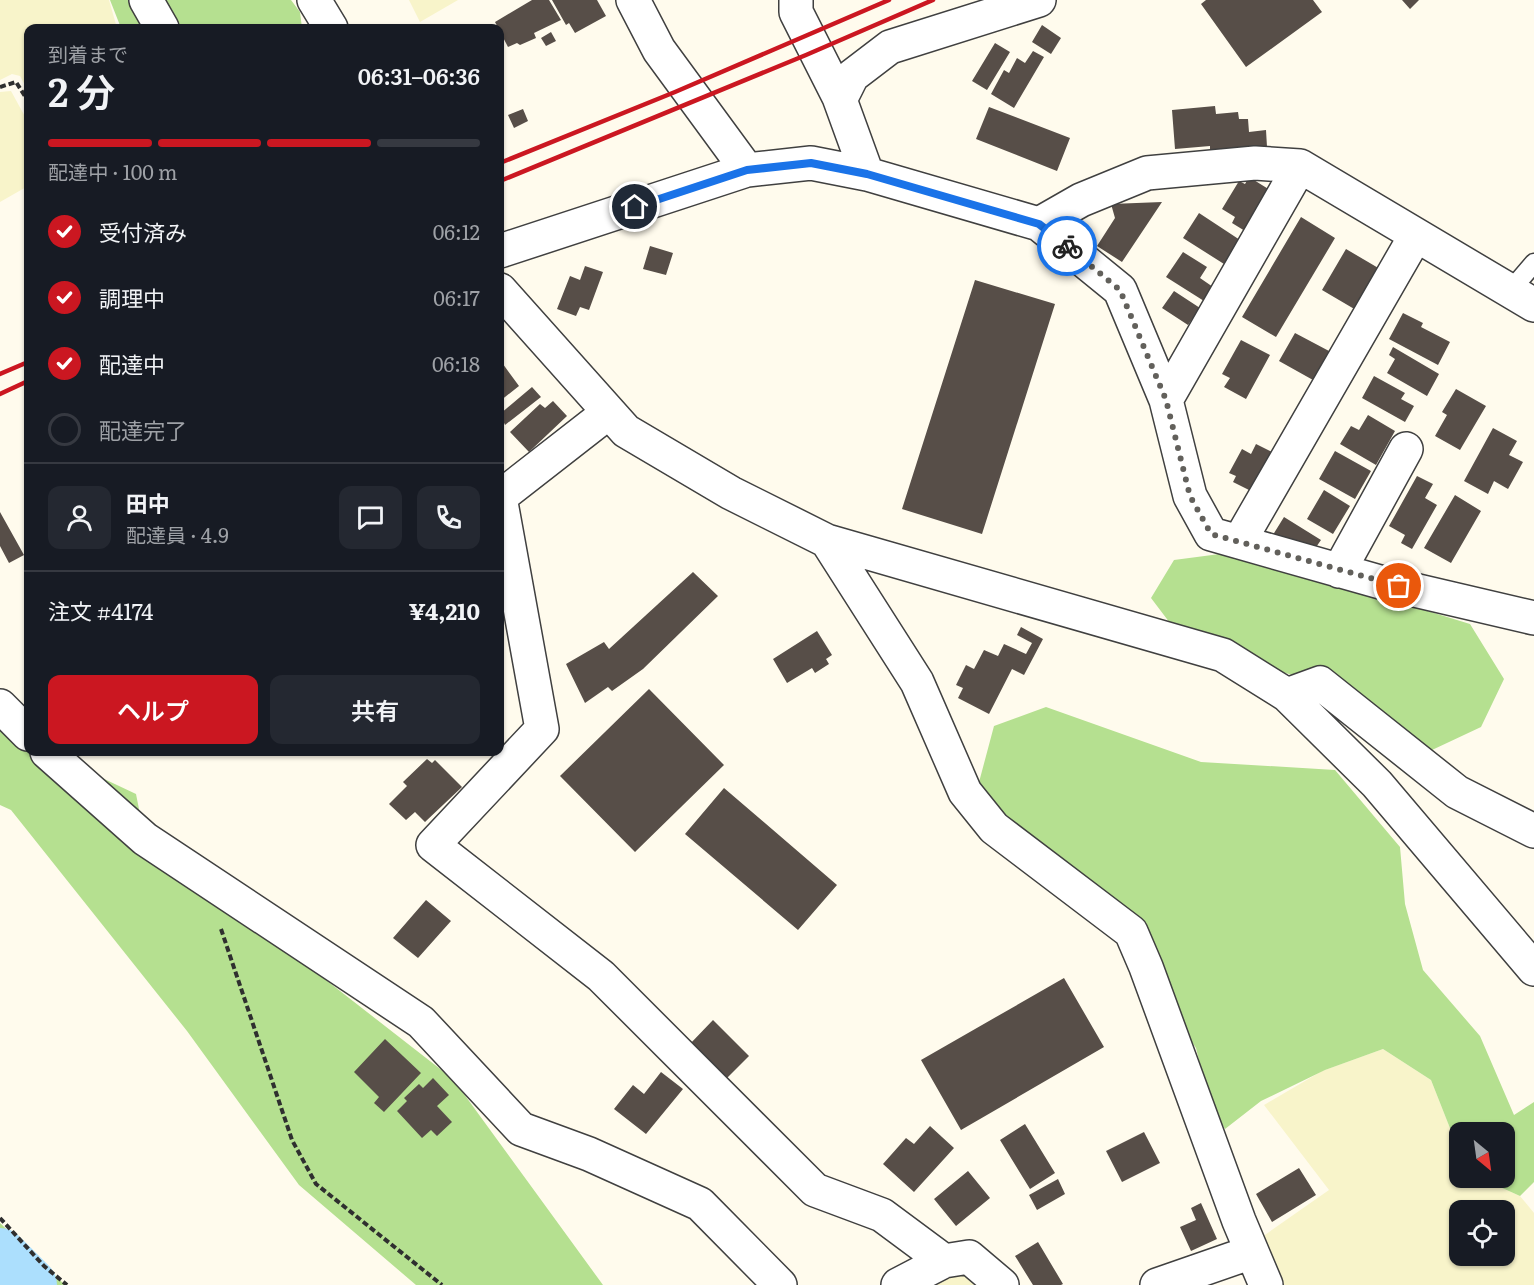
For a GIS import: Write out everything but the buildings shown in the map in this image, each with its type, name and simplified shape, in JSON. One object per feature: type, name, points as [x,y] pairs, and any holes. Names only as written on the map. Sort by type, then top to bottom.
[{"type":"street","points":[[146,0],[160,24]]},
{"type":"street","points":[[314,0],[329,24]]},
{"type":"street","points":[[633,0],[659,50],[747,170]]},
{"type":"street","points":[[796,0],[796,12],[840,100],[867,174]]},
{"type":"street","points":[[840,100],[852,76],[890,47],[1039,0]]},
{"type":"street","points":[[504,250],[747,170],[811,163],[867,174],[1039,224],[1120,290],[1166,400],[1190,496],[1211,534],[1339,571],[1534,618]]},
{"type":"street","points":[[1039,224],[1081,200],[1147,173],[1255,163],[1300,166],[1522,298]]},
{"type":"street","points":[[1166,400],[1300,166]]},
{"type":"street","points":[[1239,542],[1416,235]]},
{"type":"street","points":[[504,294],[626,431],[688,470],[827,541],[1223,655],[1287,695],[1377,784],[1534,969]]},
{"type":"street","points":[[504,494],[609,412]]},
{"type":"street","points":[[1339,571],[1406,448]]},
{"type":"street","points":[[504,519],[542,729],[434,845],[601,976],[815,1190],[882,1215],[944,1261]]},
{"type":"street","points":[[827,541],[917,682],[965,792],[994,828],[1131,932],[1239,1221],[1266,1285]]},
{"type":"street","points":[[1287,695],[1320,683],[1457,792],[1534,831]]},
{"type":"street","points":[[0,706],[24,730]]},
{"type":"street","points":[[51,756],[145,838],[421,1022],[521,1129],[589,1154],[700,1204],[780,1285]]},
{"type":"street","points":[[1157,1285],[1252,1252]]},
{"type":"street","points":[[898,1285],[944,1261],[969,1257],[1002,1285]]},
{"type":"lane","points":[[1522,298],[1534,263]]},
{"type":"path","points":[[0,87],[16,82],[24,95]]},
{"type":"path","points":[[220,925],[292,1140],[316,1184],[442,1285]]},
{"type":"path","points":[[0,1218],[44,1266],[68,1285]]},
{"type":"shaded area","points":[[0,0],[109,0],[116,24],[24,24],[24,84],[20,76],[12,74],[0,80]]},
{"type":"shaded area","points":[[409,0],[458,0],[420,22]]},
{"type":"shaded area","points":[[11,91],[24,115],[24,188],[0,202],[0,92]]},
{"type":"shaded area","points":[[1383,1049],[1431,1080],[1449,1126],[1449,1188],[1502,1188],[1520,1196],[1534,1213],[1534,1285],[1282,1285],[1259,1239],[1329,1190],[1264,1105],[1322,1071]]},
{"type":"shaded area","points":[[952,1263],[1003,1285],[902,1285]]},
{"type":"green space","points":[[110,0],[291,0],[300,12],[302,24],[119,24]]},
{"type":"green space","points":[[1235,552],[1470,624],[1504,679],[1481,727],[1432,750],[1320,683],[1223,655],[1176,631],[1151,598],[1174,560]]},
{"type":"green space","points":[[1046,707],[1201,762],[1335,770],[1400,847],[1405,904],[1423,970],[1480,1036],[1514,1115],[1534,1102],[1534,1182],[1520,1196],[1502,1188],[1515,1188],[1515,1122],[1449,1122],[1449,1126],[1431,1080],[1383,1049],[1325,1070],[1261,1101],[1225,1129],[1209,1101],[1196,1048],[1153,985],[1125,927],[1002,834],[978,786],[994,726]]},
{"type":"green space","points":[[0,729],[24,741],[24,756],[55,756],[136,794],[145,839],[453,1079],[603,1285],[416,1285],[299,1185],[187,1031],[11,810],[0,805]]},
{"type":"green space","points":[[0,1223],[65,1285],[0,1285]]},
{"type":"waterway","points":[[0,1255],[30,1285]]},
{"type":"railway","points":[[504,161],[675,92],[889,0]]},
{"type":"railway","points":[[504,179],[933,0]]},
{"type":"railway","points":[[0,374],[24,364]]},
{"type":"railway","points":[[0,394],[24,383]]},
{"type":"way so far","points":[[1067,246],[1120,290],[1166,400],[1190,496],[1211,534],[1399,586]]},
{"type":"route","points":[[635,207],[747,170],[811,163],[867,174],[1039,224],[1067,246]]}]
